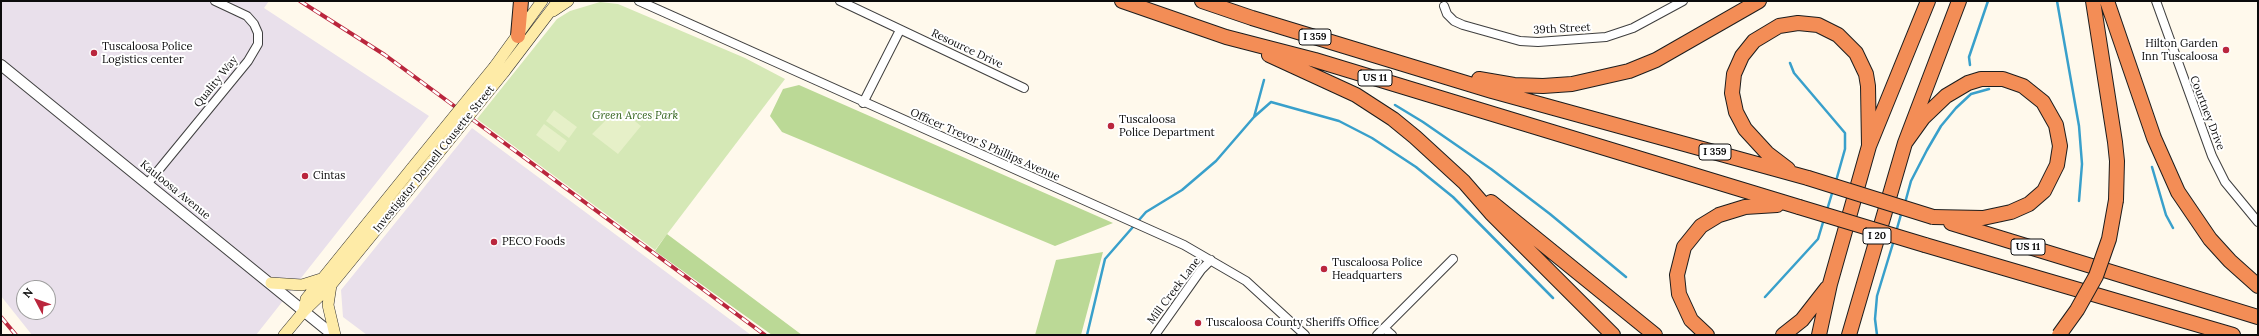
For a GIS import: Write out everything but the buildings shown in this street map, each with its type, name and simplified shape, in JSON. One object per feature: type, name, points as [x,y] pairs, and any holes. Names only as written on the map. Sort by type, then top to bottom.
[{"type":"highway","points":[[518,36],[522,1]]},
{"type":"highway","points":[[1122,1],[1226,37],[1356,95],[1393,119],[1464,182],[1655,335]]},
{"type":"highway","name":"I 359","points":[[1202,1],[1252,18],[1428,71],[1801,176],[1934,217]]},
{"type":"highway","points":[[1428,71],[1514,84],[1544,86],[1601,78],[1629,71],[1656,60],[1759,1]]},
{"type":"highway","name":"I 20","points":[[1819,335],[1830,284],[1869,146],[1928,1]]},
{"type":"highway","name":"I 20","points":[[1849,335],[1905,143],[1959,1]]},
{"type":"highway","points":[[2059,335],[2077,310],[2096,276],[2109,239],[2116,200],[2117,161],[2115,142],[2093,1]]},
{"type":"highway","points":[[2107,1],[2154,138],[2178,192],[2210,239],[2230,261],[2258,286]]},
{"type":"highway","points":[[1801,176],[1767,153],[1745,129],[1736,112],[1732,93],[1734,74],[1742,56],[1754,41],[1779,26],[1798,22],[1818,25],[1838,35],[1856,53],[1866,74],[1868,86],[1869,146]]},
{"type":"highway","name":"US 11","points":[[1226,37],[1315,60],[1925,245],[2233,335]]},
{"type":"highway","points":[[1905,143],[1923,118],[1946,96],[1968,83],[1981,79],[2003,79],[2023,86],[2043,102],[2051,112],[2056,125],[2060,146],[2057,165],[2044,191],[2029,204],[2012,212],[1983,218],[1934,217]]},
{"type":"highway","points":[[1464,182],[1491,213],[1613,335]]},
{"type":"highway","points":[[1707,335],[1691,320],[1679,294],[1678,266],[1684,248],[1689,240],[1702,226],[1728,211],[1772,204],[1799,207]]},
{"type":"highway","name":"US 11","points":[[1934,217],[2258,317]]},
{"type":"highway","points":[[1783,335],[1802,320],[1830,284]]},
{"type":"main road","name":"Investigator Dornell Cousette Street","points":[[500,69],[518,36],[542,1]]},
{"type":"main road","name":"Investigator Dornell Cousette Street","points":[[284,335],[304,311],[312,305],[331,285],[416,172],[558,1]]},
{"type":"main road","points":[[548,14],[568,1]]},
{"type":"main road","name":"Investigator Dornell Cousette Street","points":[[304,311],[306,299],[321,279],[416,172]]},
{"type":"main road","points":[[271,283],[302,285],[321,279]]},
{"type":"main road","points":[[331,285],[328,305],[334,335]]},
{"type":"street","name":"Quality Way","points":[[148,183],[248,61],[258,44],[258,34],[254,24],[247,16],[215,1]]},
{"type":"street","name":"Officer Trevor S Phillips Avenue","points":[[639,1],[863,103],[1184,245],[1246,281],[1305,335]]},
{"type":"street","name":"Resource Drive","points":[[840,1],[1024,88]]},
{"type":"street","name":"39th Street","points":[[1444,6],[1447,14],[1454,21],[1463,25],[1520,41],[1538,42],[1606,37],[1633,28],[1683,1]]},
{"type":"street","name":"Courtney Drive","points":[[2156,1],[2212,156],[2226,182],[2242,205],[2258,222]]},
{"type":"street","points":[[863,103],[900,30]]},
{"type":"street","name":"Kauloosa Avenue","points":[[1,66],[148,183],[334,335]]},
{"type":"street","points":[[1378,335],[1453,259]]},
{"type":"street","name":"Mill Creek Lane","points":[[1155,335],[1200,270],[1211,260]]},
{"type":"street","points":[[1384,328],[1392,335]]},
{"type":"shaded area","points":[[1,1],[269,1],[264,8],[429,116],[256,335],[32,335],[20,320],[56,320],[56,280],[16,280],[16,315],[1,296]]},
{"type":"shaded area","points":[[472,128],[751,335],[367,335],[343,317],[341,290]]},
{"type":"green space","name":"Green Arces Park","points":[[600,2],[618,4],[745,58],[785,79],[655,250],[477,119],[557,19],[570,11]]},
{"type":"green space","points":[[799,85],[1113,223],[1055,246],[782,132],[770,116],[783,89]]},
{"type":"green space","points":[[554,110],[577,127],[569,138],[546,121]]},
{"type":"green space","points":[[617,117],[631,118],[641,126],[618,154],[592,134],[605,121]]},
{"type":"green space","points":[[544,124],[567,141],[559,152],[536,135]]},
{"type":"green space","points":[[667,234],[802,335],[772,335],[655,251]]},
{"type":"green space","points":[[1103,252],[1081,335],[1035,335],[1056,260]]},
{"type":"waterway","points":[[1970,65],[1969,57],[1988,1]]},
{"type":"waterway","points":[[2057,1],[2079,126],[2082,164],[2079,201]]},
{"type":"waterway","points":[[1790,63],[1794,73],[1845,133],[1845,149],[1836,181]]},
{"type":"waterway","points":[[1087,335],[1105,259],[1146,212],[1182,190],[1216,161],[1254,117],[1264,80]]},
{"type":"waterway","points":[[1905,203],[1911,181],[1941,126],[1956,108],[1971,94],[1989,89]]},
{"type":"waterway","points":[[1254,117],[1271,102],[1339,121],[1372,138],[1416,167],[1453,197],[1553,298]]},
{"type":"waterway","points":[[1395,105],[1423,122],[1491,169],[1550,214],[1626,277]]},
{"type":"waterway","points":[[2152,167],[2166,215],[2173,228]]},
{"type":"waterway","points":[[1827,210],[1833,190]]},
{"type":"waterway","points":[[1896,232],[1902,211]]},
{"type":"waterway","points":[[1765,297],[1818,239],[1824,219]]},
{"type":"waterway","points":[[1877,335],[1875,319],[1877,296],[1894,240]]},
{"type":"railway","points":[[300,1],[385,55],[765,335]]},
{"type":"railway","points":[[1,317],[16,335]]},
{"type":"place","name":"Hilton Garden Inn Tuscaloosa","points":[[2226,50]]},
{"type":"place","name":"Tuscaloosa Police Logistics center","points":[[94,53]]},
{"type":"place","name":"Tuscaloosa Police Department","points":[[1111,126]]},
{"type":"place","name":"Cintas","points":[[305,176]]},
{"type":"place","name":"PECO Foods","points":[[494,242]]},
{"type":"place","name":"Tuscaloosa Police Headquarters","points":[[1324,269]]},
{"type":"place","name":"Tuscaloosa County Sheriffs Office","points":[[1198,323]]}]
